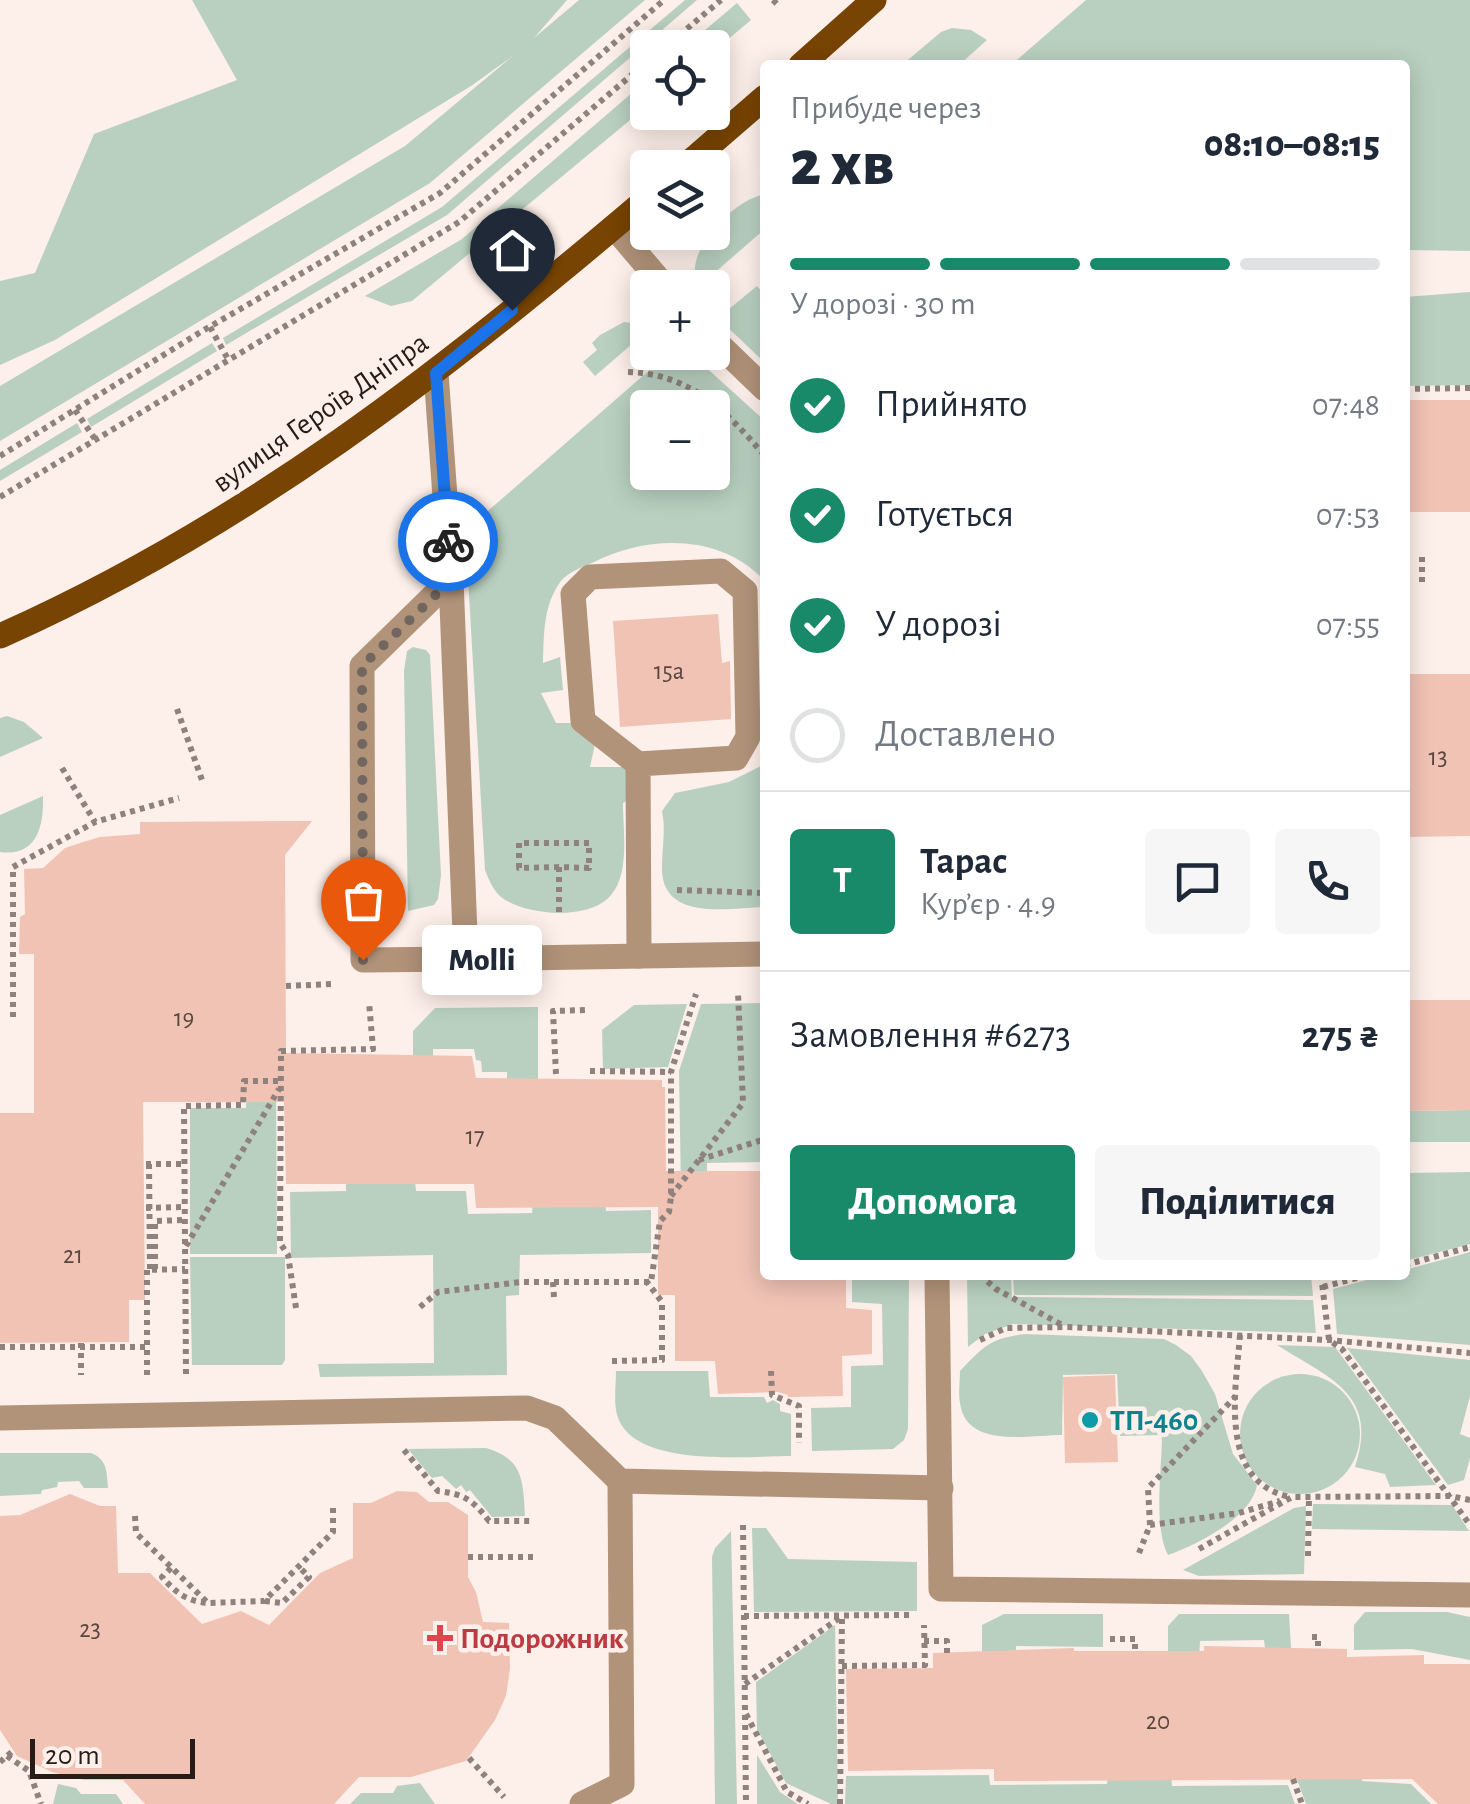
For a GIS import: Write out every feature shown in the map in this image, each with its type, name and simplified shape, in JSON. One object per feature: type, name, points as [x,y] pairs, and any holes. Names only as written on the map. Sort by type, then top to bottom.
[{"type":"main road","points":[[807,60],[874,0]]},
{"type":"main road","points":[[704,150],[760,101]]},
{"type":"main road","name":"вулиця Героїв Дніпра","points":[[0,636],[113,582],[301,470],[436,373],[630,213]]},
{"type":"lane","points":[[614,227],[651,270]]},
{"type":"lane","points":[[730,355],[760,384]]},
{"type":"lane","points":[[436,373],[451,580],[466,959]]},
{"type":"lane","points":[[720,571],[744,592],[748,737],[736,758],[638,764],[583,721],[573,594],[590,577],[720,571]]},
{"type":"lane","points":[[451,580],[362,666],[363,960],[760,954]]},
{"type":"lane","points":[[638,764],[639,956]]},
{"type":"lane","points":[[937,1280],[942,1589],[1470,1594]]},
{"type":"lane","points":[[0,1418],[527,1408],[555,1418],[620,1481],[942,1488]]},
{"type":"lane","points":[[582,1804],[622,1784],[620,1481]]},
{"type":"path","points":[[0,456],[440,192],[664,0]]},
{"type":"path","points":[[685,30],[721,0]]},
{"type":"path","points":[[0,497],[459,222],[630,76]]},
{"type":"path","points":[[210,328],[229,361]]},
{"type":"path","points":[[628,372],[655,373],[694,389],[739,426],[760,450]]},
{"type":"path","points":[[1410,389],[1470,388]]},
{"type":"path","points":[[75,410],[95,439]]},
{"type":"path","points":[[1422,557],[1422,583]]},
{"type":"path","points":[[177,709],[203,784]]},
{"type":"path","points":[[62,768],[95,822]]},
{"type":"path","points":[[12,1017],[13,866],[95,822],[179,798]]},
{"type":"path","points":[[519,842],[589,844],[589,868],[558,868],[520,868],[519,842]]},
{"type":"path","points":[[558,868],[558,957]]},
{"type":"path","points":[[639,877],[680,892],[760,893]]},
{"type":"path","points":[[670,1197],[744,1103],[736,954]]},
{"type":"path","points":[[420,1307],[438,1292],[521,1282],[651,1282],[660,1221],[669,1212],[670,1072],[709,955]]},
{"type":"path","points":[[296,1308],[288,1255],[280,1243],[281,1051],[372,1049],[371,1009],[363,960]]},
{"type":"path","points":[[286,986],[310,985]]},
{"type":"path","points":[[556,1074],[553,1010],[587,1010]]},
{"type":"path","points":[[590,1070],[670,1072]]},
{"type":"path","points":[[186,1385],[184,1106],[243,1105],[244,1081],[280,1084]]},
{"type":"path","points":[[185,1247],[280,1084]]},
{"type":"path","points":[[698,1160],[760,1141]]},
{"type":"path","points":[[153,1270],[147,1164],[185,1164]]},
{"type":"path","points":[[147,1208],[185,1207]]},
{"type":"path","points":[[153,1270],[155,1221],[185,1220]]},
{"type":"path","points":[[1410,1264],[1470,1247]]},
{"type":"path","points":[[148,1385],[147,1270],[185,1269]]},
{"type":"path","points":[[987,1280],[1026,1307],[1067,1327]]},
{"type":"path","points":[[1321,1280],[1328,1340]]},
{"type":"path","points":[[1322,1288],[1350,1280]]},
{"type":"path","points":[[553,1282],[554,1297]]},
{"type":"path","points":[[612,1361],[662,1360],[662,1302],[646,1282]]},
{"type":"path","points":[[937,1368],[960,1367],[972,1346],[994,1332],[1018,1327],[1328,1340],[1470,1352]]},
{"type":"path","points":[[1240,1336],[1236,1439],[1244,1460],[1272,1493],[1292,1497],[1450,1496],[1470,1500]]},
{"type":"path","points":[[1328,1340],[1342,1349],[1470,1525]]},
{"type":"path","points":[[80,1345],[80,1370]]},
{"type":"path","points":[[0,1346],[148,1346]]},
{"type":"path","points":[[771,1372],[772,1394],[799,1406],[800,1459]]},
{"type":"path","points":[[1123,1591],[1150,1525],[1148,1488],[1236,1396]]},
{"type":"path","points":[[400,1445],[438,1490],[463,1493],[489,1521],[534,1521]]},
{"type":"path","points":[[743,1484],[746,1804]]},
{"type":"path","points":[[1150,1525],[1240,1513],[1292,1497]]},
{"type":"path","points":[[1191,1554],[1292,1497]]},
{"type":"path","points":[[1307,1593],[1309,1497]]},
{"type":"path","points":[[264,1601],[334,1532],[333,1507]]},
{"type":"path","points":[[135,1516],[136,1533],[208,1603]]},
{"type":"path","points":[[468,1557],[534,1557]]},
{"type":"path","points":[[172,1568],[162,1577],[167,1587],[188,1601],[282,1603],[303,1587],[309,1577],[300,1568]]},
{"type":"path","points":[[744,1616],[924,1615],[924,1665],[842,1666]]},
{"type":"path","points":[[840,1804],[842,1616]]},
{"type":"path","points":[[745,1684],[842,1616]]},
{"type":"path","points":[[1318,1637],[1318,1649]]},
{"type":"path","points":[[1110,1639],[1135,1639],[1135,1651]]},
{"type":"path","points":[[924,1641],[947,1641],[948,1653]]},
{"type":"path","points":[[745,1713],[787,1792],[808,1804]]},
{"type":"path","points":[[7,1756],[30,1771],[41,1804]]},
{"type":"path","points":[[469,1758],[504,1797]]},
{"type":"path","points":[[1293,1778],[1302,1804]]},
{"type":"green space","points":[[192,0],[567,0],[534,38],[579,0],[645,0],[430,183],[0,441],[0,386],[405,146],[514,55],[471,86],[55,340],[0,365],[0,281],[35,273],[94,134],[237,80]]},
{"type":"green space","points":[[685,0],[697,0],[662,30],[650,30]]},
{"type":"green space","points":[[1086,0],[1470,0],[1470,251],[1410,250],[1410,60],[1017,60]]},
{"type":"green space","points":[[737,3],[751,20],[730,38],[730,30],[705,30]]},
{"type":"green space","points":[[952,28],[971,30],[987,40],[965,60],[908,60],[941,32]]},
{"type":"green space","points":[[630,47],[630,58],[447,215],[226,345],[223,338],[442,207]]},
{"type":"green space","points":[[630,95],[630,120],[412,301],[391,306],[365,296],[462,239]]},
{"type":"green space","points":[[760,196],[760,233],[718,270],[695,270],[701,250],[730,250],[730,213]]},
{"type":"green space","points":[[757,286],[760,289],[760,358],[730,329],[730,308]]},
{"type":"green space","points":[[1470,292],[1470,385],[1410,386],[1410,297]]},
{"type":"green space","points":[[630,323],[630,346],[595,376],[583,362],[597,350],[592,343],[600,335]]},
{"type":"green space","points":[[212,343],[217,351],[91,427],[87,419]]},
{"type":"green space","points":[[650,370],[709,370],[760,416],[760,577],[727,554],[683,543],[660,543],[615,553],[576,570],[561,581],[551,600],[543,663],[560,657],[563,690],[541,693],[556,723],[574,723],[595,744],[590,767],[630,767],[632,798],[623,803],[621,875],[611,895],[588,909],[557,913],[525,908],[501,897],[485,870],[466,543],[470,537],[466,530]]},
{"type":"green space","points":[[77,423],[82,432],[0,481],[0,470]]},
{"type":"green space","points":[[413,647],[430,655],[441,875],[434,905],[408,911],[404,671],[407,651]]},
{"type":"green space","points":[[7,716],[24,722],[43,738],[0,757],[0,718]]},
{"type":"green space","points":[[760,766],[760,907],[716,909],[684,904],[672,897],[665,885],[662,811],[675,793],[729,782]]},
{"type":"green space","points":[[43,796],[36,837],[22,850],[0,852],[0,815]]},
{"type":"green space","points":[[760,1003],[760,1162],[707,1163],[707,1192],[681,1193],[679,1071],[701,1004]]},
{"type":"green space","points":[[687,1004],[668,1067],[603,1069],[602,1030],[634,1005]]},
{"type":"green space","points":[[538,1007],[538,1083],[507,1083],[507,1072],[482,1072],[474,1049],[433,1049],[433,1070],[413,1070],[413,1031],[435,1008]]},
{"type":"green space","points":[[247,1083],[276,1083],[277,1254],[190,1254],[190,1108],[246,1108]]},
{"type":"green space","points":[[1470,1110],[1470,1142],[1410,1142],[1410,1111]]},
{"type":"green space","points":[[1470,1172],[1470,1244],[1410,1260],[1410,1173]]},
{"type":"green space","points":[[346,1175],[415,1181],[416,1191],[466,1191],[468,1214],[532,1213],[533,1200],[605,1200],[606,1211],[651,1210],[651,1253],[520,1255],[519,1295],[506,1296],[507,1375],[320,1377],[318,1364],[434,1363],[433,1255],[291,1258],[290,1192],[346,1191]]},
{"type":"green space","points":[[1470,1252],[1470,1345],[1337,1334],[1333,1289],[1366,1280],[1410,1280],[1410,1269]]},
{"type":"green space","points":[[190,1257],[285,1257],[282,1365],[192,1365]]},
{"type":"green space","points":[[852,1280],[909,1280],[908,1429],[904,1440],[893,1449],[812,1451],[811,1408],[851,1407],[851,1366],[883,1365],[882,1304],[852,1302]]},
{"type":"green space","points":[[967,1280],[1011,1280],[1012,1297],[1313,1300],[1316,1333],[1013,1324],[985,1334],[968,1347]]},
{"type":"green space","points":[[1013,1280],[1311,1280],[1313,1296],[1014,1295]]},
{"type":"green space","points":[[1025,1334],[1164,1339],[1191,1356],[1215,1394],[1233,1454],[1257,1485],[1245,1508],[1208,1537],[1168,1555],[1160,1513],[1162,1435],[1120,1436],[1117,1374],[1063,1375],[1062,1435],[1001,1436],[974,1427],[965,1418],[960,1403],[960,1371],[988,1345]]},
{"type":"green space","points":[[1277,1345],[1335,1347],[1436,1485],[1390,1487],[1385,1474],[1355,1467],[1361,1422],[1355,1405],[1331,1379]]},
{"type":"green space","points":[[1347,1348],[1470,1360],[1470,1396],[1460,1434],[1470,1438],[1464,1480],[1448,1485]]},
{"type":"green space","points":[[616,1371],[708,1371],[710,1397],[764,1397],[767,1403],[773,1400],[780,1404],[780,1411],[791,1414],[791,1456],[695,1456],[647,1445],[629,1434],[618,1418]]},
{"type":"green space","points":[[1300,1374],[1323,1379],[1342,1392],[1355,1411],[1360,1434],[1355,1457],[1342,1476],[1323,1489],[1300,1494],[1277,1489],[1258,1476],[1245,1457],[1240,1434],[1245,1411],[1258,1392],[1277,1379]]},
{"type":"green space","points":[[486,1448],[515,1465],[522,1482],[525,1516],[492,1517],[470,1490],[466,1492],[461,1485],[456,1489],[442,1476],[432,1478],[408,1449]]},
{"type":"green space","points":[[0,1453],[91,1453],[103,1462],[108,1488],[84,1488],[79,1481],[58,1482],[57,1487],[42,1490],[41,1494],[0,1496]]},
{"type":"green space","points":[[1313,1504],[1452,1505],[1469,1531],[1312,1529]]},
{"type":"green space","points":[[1306,1506],[1304,1574],[1199,1576],[1183,1570],[1294,1508]]},
{"type":"green space","points":[[752,1528],[766,1528],[788,1559],[917,1562],[917,1611],[754,1612]]},
{"type":"green space","points":[[731,1531],[737,1804],[715,1804],[712,1557]]},
{"type":"green space","points":[[1365,1612],[1447,1612],[1470,1617],[1470,1660],[1412,1649],[1354,1650],[1354,1625]]},
{"type":"green space","points":[[1004,1614],[1103,1614],[1103,1647],[1016,1646],[1016,1657],[982,1657],[982,1625]]},
{"type":"green space","points":[[1179,1614],[1289,1614],[1291,1648],[1265,1648],[1264,1640],[1200,1641],[1199,1660],[1168,1660],[1168,1626]]},
{"type":"green space","points":[[835,1625],[838,1804],[831,1804],[786,1783],[757,1729],[756,1682]]},
{"type":"green space","points":[[757,1755],[780,1792],[798,1804],[757,1804]]},
{"type":"green space","points":[[1171,1773],[1172,1786],[1288,1785],[1295,1804],[845,1804],[846,1776],[989,1775],[990,1785],[1107,1784],[1108,1775]]},
{"type":"green space","points":[[1295,1774],[1362,1775],[1362,1781],[1411,1784],[1431,1804],[1306,1804]]},
{"type":"green space","points":[[420,1783],[435,1804],[350,1804],[361,1793],[393,1793],[397,1786]]},
{"type":"green space","points":[[58,1784],[76,1788],[81,1794],[116,1794],[123,1804],[53,1804]]},
{"type":"building","points":[[1410,400],[1470,400],[1470,512],[1410,512]]},
{"type":"building","points":[[718,614],[722,663],[730,661],[731,719],[620,727],[613,621]]},
{"type":"building","points":[[1410,674],[1470,674],[1470,836],[1410,837]]},
{"type":"building","points":[[312,821],[285,855],[286,1053],[472,1056],[476,1078],[662,1080],[666,1171],[760,1171],[760,1280],[846,1280],[846,1308],[872,1310],[872,1354],[842,1356],[843,1396],[718,1394],[715,1361],[675,1361],[675,1295],[658,1295],[658,1207],[476,1208],[474,1184],[286,1184],[284,1102],[143,1102],[145,1300],[129,1300],[129,1342],[0,1343],[0,1113],[34,1113],[34,954],[19,954],[20,917],[25,914],[24,869],[43,868],[65,848],[80,843],[140,834],[140,822]]},
{"type":"building","points":[[1410,1000],[1470,1000],[1470,1110],[1410,1111]]},
{"type":"building","name":"ТП-460","points":[[1115,1375],[1118,1462],[1065,1463],[1063,1377]]},
{"type":"building","points":[[397,1491],[417,1492],[429,1502],[448,1502],[468,1515],[468,1577],[483,1622],[509,1623],[506,1696],[495,1720],[466,1761],[411,1777],[359,1777],[334,1804],[145,1804],[123,1780],[84,1780],[52,1772],[17,1756],[0,1730],[0,1516],[20,1515],[70,1494],[100,1506],[116,1506],[118,1573],[150,1573],[202,1624],[241,1611],[269,1625],[320,1573],[353,1558],[353,1503],[371,1503]]},
{"type":"building","points":[[1204,1646],[1347,1649],[1347,1657],[1424,1655],[1424,1664],[1470,1664],[1470,1804],[1438,1804],[1412,1779],[994,1781],[994,1769],[848,1771],[846,1669],[933,1668],[933,1653],[1074,1648],[1204,1651]]},
{"type":"way so far","points":[[363,960],[362,666],[451,580],[448,541]]},
{"type":"place","name":"Molli","points":[[363,960]]},
{"type":"place","name":"ТП-460","points":[[1090,1420]]},
{"type":"place","name":"Подорожник","points":[[440,1638]]},
{"type":"route","points":[[448,541],[436,373],[512,310]]}]
